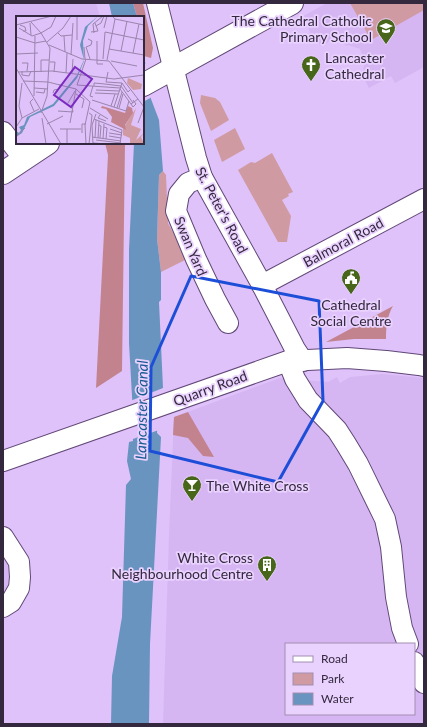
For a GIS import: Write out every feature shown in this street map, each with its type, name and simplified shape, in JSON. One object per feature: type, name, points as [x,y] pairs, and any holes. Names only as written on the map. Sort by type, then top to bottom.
[{"type":"street","name":"St. Peter's Road","points":[[157,3],[157,77],[196,158],[202,177],[262,285],[295,349],[296,378],[308,400],[337,430],[346,444],[358,464],[385,519],[391,547],[396,597],[402,628],[408,643]]},
{"type":"street","points":[[157,77],[292,3]]},
{"type":"street","points":[[3,132],[24,159]]},
{"type":"street","points":[[3,173],[46,144]]},
{"type":"street","name":"Swan Yard","points":[[202,177],[188,184],[179,194],[176,211],[215,300],[228,323]]},
{"type":"street","name":"Balmoral Road","points":[[262,285],[424,199]]},
{"type":"street","name":"Quarry Road","points":[[3,461],[118,420],[295,361],[347,358],[424,366]]},
{"type":"street","points":[[3,537],[19,562],[20,578],[18,588],[11,602],[3,607]]},
{"type":"street","points":[[415,664],[424,683]]},
{"type":"highlighted area","points":[[191,276],[319,301],[323,401],[278,482],[150,451],[151,367]]},
{"type":"shaded area","points":[[3,3],[96,3],[100,16],[16,16],[16,144],[19,144],[3,155]]},
{"type":"shaded area","points":[[133,3],[143,3],[153,48],[151,58],[144,56],[144,16],[137,16]]},
{"type":"shaded area","name":"The Cathedral Catholic Primary School","points":[[327,3],[424,3],[424,67],[395,83],[391,76],[369,88],[361,73],[363,72],[365,60],[360,49],[348,45],[346,46],[340,35],[321,46],[317,40],[311,43],[308,37],[310,32],[307,25],[298,23],[298,19]]},
{"type":"shaded area","points":[[105,144],[125,144],[122,371],[96,388],[108,155]]},
{"type":"shaded area","points":[[393,306],[387,322],[386,339],[354,339],[326,342]]},
{"type":"shaded area","points":[[382,374],[424,378],[424,724],[163,724],[174,417],[280,378],[328,382],[337,377],[340,383],[350,377]]},
{"type":"shaded area","points":[[188,412],[214,457],[203,456],[188,438],[173,435],[174,417]]},
{"type":"shaded area","points":[[3,555],[15,574],[3,601]]},
{"type":"green space","points":[[350,3],[424,3],[424,10],[371,40]]},
{"type":"green space","points":[[201,95],[215,98],[220,102],[229,120],[211,131],[200,103]]},
{"type":"green space","points":[[235,128],[245,149],[222,162],[214,140]]},
{"type":"green space","points":[[272,153],[293,192],[288,194],[289,196],[282,200],[291,216],[287,242],[278,242],[238,170],[251,162],[255,163]]},
{"type":"green space","points":[[163,171],[166,175],[168,223],[187,259],[161,272],[157,239],[159,175]]},
{"type":"water","points":[[109,3],[133,3],[137,16],[112,16]]},
{"type":"water","name":"Lancaster Canal","points":[[144,55],[151,99],[159,120],[163,171],[159,175],[157,239],[161,272],[161,300],[159,302],[163,388],[159,395],[157,433],[161,437],[150,644],[149,724],[111,724],[112,676],[122,617],[126,485],[131,479],[127,461],[129,442],[133,441],[129,343],[129,250],[134,144],[144,144]]},
{"type":"pier","points":[[147,63],[152,97],[144,101],[144,64]]},
{"type":"pier","points":[[163,388],[163,393],[161,396],[159,430],[130,440],[130,401]]},
{"type":"place","name":"The Cathedral Catholic Primary School","points":[[386,45]]},
{"type":"place","name":"Lancaster Cathedral","points":[[311,82]]},
{"type":"place","name":"Cathedral Social Centre","points":[[351,295]]},
{"type":"place","name":"The White Cross","points":[[192,502]]},
{"type":"place","name":"White Cross Neighbourhood Centre","points":[[267,582]]}]
